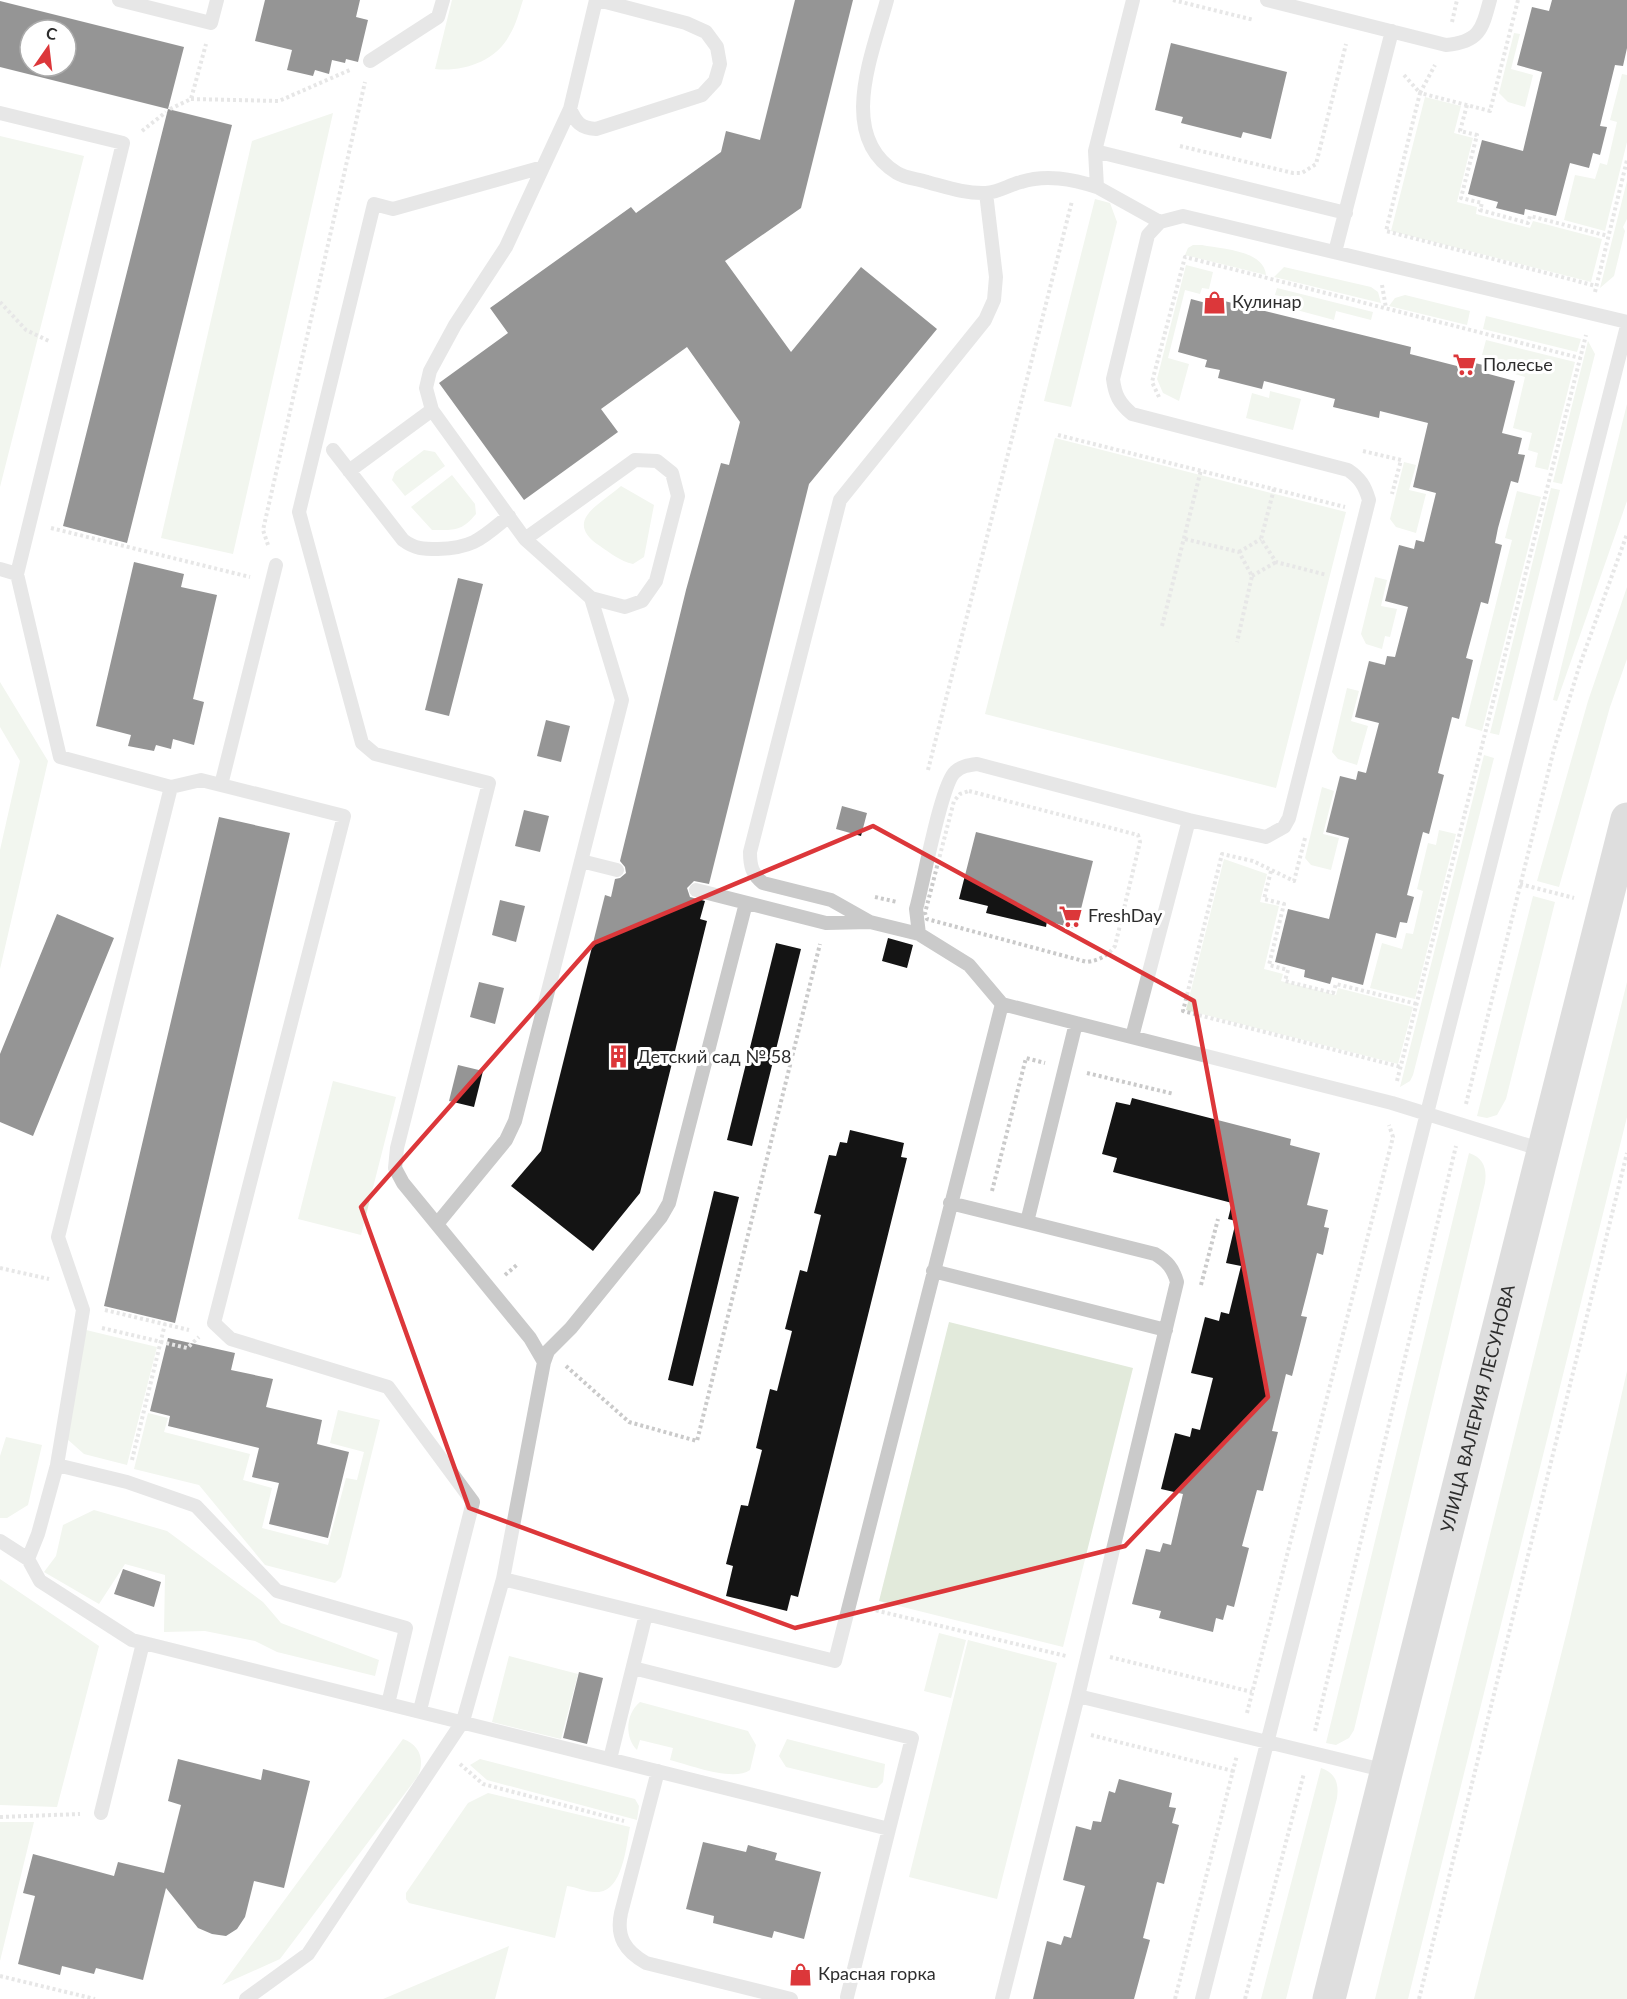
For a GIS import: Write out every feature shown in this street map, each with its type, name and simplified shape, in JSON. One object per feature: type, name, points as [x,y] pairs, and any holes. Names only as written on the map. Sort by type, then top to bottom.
[{"type":"main road","name":"УЛИЦА ВАЛЕРИЯ ЛЕСУНОВА","points":[[1329,1999],[1627,819]]},
{"type":"lane","points":[[119,0],[211,23],[217,0]]},
{"type":"lane","points":[[370,61],[438,18],[443,0]]},
{"type":"lane","points":[[525,539],[635,460],[657,461],[672,474],[678,496],[656,581],[642,601],[625,607],[591,598],[525,539],[432,410],[426,388],[430,371],[455,325],[506,247],[570,109],[597,0],[686,23],[706,32],[717,47],[720,64],[716,81],[702,95],[596,129],[586,129],[577,123],[570,109]]},
{"type":"lane","points":[[887,0],[862,96],[862,114],[867,136],[883,162],[898,174],[967,192],[986,193],[1038,178],[1075,180],[1097,187],[1160,222]]},
{"type":"lane","points":[[1097,187],[1095,151],[1133,0]]},
{"type":"lane","points":[[1267,0],[1446,45],[1463,44],[1475,37],[1482,29],[1490,0]]},
{"type":"lane","points":[[1335,252],[1392,31]]},
{"type":"lane","points":[[0,113],[123,143],[17,573],[60,757],[171,787],[201,780],[344,816],[214,1323],[231,1339],[388,1387],[474,1502],[420,1710]]},
{"type":"lane","points":[[1095,151],[1346,213]]},
{"type":"lane","points":[[543,167],[393,209],[374,204],[299,512],[362,742],[375,754],[489,783],[397,1148],[395,1168],[437,1224],[546,1357]]},
{"type":"lane","points":[[870,922],[831,900],[763,883],[755,876],[750,866],[750,852],[840,500],[985,320],[994,300],[996,277],[986,193]]},
{"type":"lane","points":[[919,934],[916,909],[946,791],[955,772],[966,766],[977,764],[1254,836],[1266,837],[1276,834],[1289,818],[1369,500],[1361,482],[1348,470],[1132,414],[1120,404],[1114,393],[1113,379],[1148,235],[1160,222],[1183,216],[1627,324],[1202,1999]]},
{"type":"lane","points":[[349,471],[432,410]]},
{"type":"lane","points":[[333,450],[403,540],[421,549],[458,549],[469,545],[509,516]]},
{"type":"lane","points":[[221,785],[276,565]]},
{"type":"lane","points":[[0,569],[17,573]]},
{"type":"lane","points":[[437,1224],[506,1140],[515,1121],[622,700],[591,598]]},
{"type":"lane","points":[[28,1559],[38,1534],[57,1465],[83,1310],[58,1236],[171,787]]},
{"type":"lane","points":[[1132,1037],[1189,820]]},
{"type":"lane","points":[[581,861],[617,870]]},
{"type":"lane","points":[[696,890],[826,923],[870,922],[919,934],[969,965],[1002,1004],[1428,1114],[1543,1150]]},
{"type":"lane","points":[[246,1999],[308,1954],[463,1721],[503,1579],[546,1357],[661,1217],[669,1203],[746,903]]},
{"type":"lane","points":[[503,1579],[835,1661],[1002,1004]]},
{"type":"lane","points":[[1027,1222],[1076,1023]]},
{"type":"lane","points":[[950,1203],[1155,1254],[1166,1260],[1174,1271],[1177,1282],[1078,1696],[1002,1999]]},
{"type":"lane","points":[[933,1271],[1166,1330]]},
{"type":"lane","points":[[57,1465],[127,1482],[196,1506],[277,1591],[406,1628],[388,1704]]},
{"type":"lane","points":[[0,1541],[28,1559],[40,1581],[132,1640],[420,1710],[889,1829]]},
{"type":"lane","points":[[610,1758],[646,1614]]},
{"type":"lane","points":[[101,1813],[143,1643]]},
{"type":"lane","points":[[633,1668],[912,1738],[848,1998]]},
{"type":"lane","points":[[1078,1696],[1387,1771]]},
{"type":"lane","points":[[658,1771],[618,1926],[621,1941],[631,1955],[646,1963],[791,1999]]},
{"type":"lane","points":[[730,1999],[733,1985]]},
{"type":"path","points":[[1173,0],[1266,23]]},
{"type":"path","points":[[1335,41],[1386,54],[1420,93],[1490,111],[1518,0]]},
{"type":"path","points":[[191,99],[211,23]]},
{"type":"path","points":[[1178,145],[1293,173],[1310,169],[1316,164],[1346,44]]},
{"type":"path","points":[[170,109],[191,99],[279,101],[370,61]]},
{"type":"path","points":[[276,565],[263,531],[370,61]]},
{"type":"path","points":[[1420,93],[1386,231],[1596,286]]},
{"type":"path","points":[[1467,105],[1460,131],[1477,135],[1461,198],[1482,203],[1480,210],[1528,223],[1530,216],[1608,236]]},
{"type":"path","points":[[927,774],[1073,196],[1075,180]]},
{"type":"path","points":[[1170,403],[1159,397],[1152,382],[1185,256],[1580,358]]},
{"type":"path","points":[[0,302],[27,330],[73,351]]},
{"type":"path","points":[[1058,435],[1350,509]]},
{"type":"path","points":[[1354,449],[1401,460],[1389,506]]},
{"type":"path","points":[[1162,626],[1201,470]]},
{"type":"path","points":[[1185,539],[1239,552],[1261,538],[1274,489]]},
{"type":"path","points":[[30,523],[272,582]]},
{"type":"path","points":[[1245,1999],[1310,1752],[1554,749],[1579,666],[1627,534]]},
{"type":"path","points":[[1261,538],[1276,561],[1334,576]]},
{"type":"path","points":[[1237,642],[1252,576],[1239,552]]},
{"type":"path","points":[[1252,576],[1276,561]]},
{"type":"path","points":[[969,791],[1138,835],[1140,842],[1115,946],[1098,960],[1087,962],[927,919],[926,912],[954,801],[960,794],[969,791]]},
{"type":"path","points":[[1254,836],[1222,854],[1183,1011],[1401,1067]]},
{"type":"path","points":[[1222,854],[1253,861],[1294,881],[1305,836]]},
{"type":"path","points":[[1271,871],[1264,899],[1284,904],[1269,965],[1288,970],[1285,981],[1333,993],[1336,984],[1417,1004]]},
{"type":"path","points":[[831,900],[835,887],[895,902],[898,890]]},
{"type":"path","points":[[546,1357],[629,1422],[697,1441],[826,923]]},
{"type":"path","points":[[1419,1999],[1627,1153]]},
{"type":"path","points":[[1200,1288],[1218,1219]]},
{"type":"path","points":[[0,1268],[56,1281],[73,1280]]},
{"type":"path","points":[[96,1307],[189,1330]]},
{"type":"path","points":[[81,1323],[187,1348]]},
{"type":"path","points":[[127,1482],[165,1324]]},
{"type":"path","points":[[848,1604],[1061,1656],[1108,1656],[1252,1692]]},
{"type":"path","points":[[444,1750],[483,1784],[644,1826]]},
{"type":"path","points":[[0,1816],[101,1813]]},
{"type":"path","points":[[0,1976],[95,1999]]},
{"type":"highlighted area","points":[[873,826],[1194,1001],[1268,1397],[1125,1546],[795,1628],[469,1508],[361,1207],[594,943]]},
{"type":"green space","points":[[452,0],[523,0],[511,32],[495,53],[467,67],[435,69]]},
{"type":"green space","points":[[1514,33],[1520,34],[1511,69],[1533,75],[1525,107],[1508,102],[1499,93]]},
{"type":"green space","points":[[1622,74],[1627,75],[1627,142],[1605,231],[1564,220],[1575,175],[1595,179],[1600,163],[1607,165],[1617,122],[1610,120]]},
{"type":"green space","points":[[1425,97],[1461,106],[1454,133],[1473,138],[1457,202],[1477,207],[1476,214],[1530,228],[1533,221],[1602,239],[1591,282],[1391,231]]},
{"type":"green space","points":[[333,113],[233,554],[161,538],[252,141]]},
{"type":"green space","points":[[0,136],[84,156],[0,487]]},
{"type":"green space","points":[[1627,181],[1627,219],[1623,227],[1625,231],[1614,276],[1600,288]]},
{"type":"green space","points":[[1095,199],[1110,203],[1117,222],[1071,407],[1044,401]]},
{"type":"green space","points":[[1193,245],[1230,250],[1250,256],[1258,260],[1266,275],[1185,255],[1188,248]]},
{"type":"green space","points":[[1186,265],[1213,272],[1209,289],[1202,288],[1200,294],[1185,290],[1168,358],[1189,364],[1179,401],[1163,393],[1157,379]]},
{"type":"green space","points":[[1284,267],[1371,287],[1378,292],[1381,303],[1274,277]]},
{"type":"green space","points":[[1277,288],[1373,312],[1371,320],[1336,311],[1334,320],[1278,305],[1280,296],[1275,295]]},
{"type":"green space","points":[[1405,295],[1470,311],[1467,325],[1389,306],[1395,298]]},
{"type":"green space","points":[[1486,316],[1581,339],[1577,352],[1483,329]]},
{"type":"green space","points":[[1486,340],[1575,362],[1548,470],[1535,467],[1538,453],[1528,450],[1532,433],[1513,428],[1525,377],[1515,374],[1517,364],[1482,355]]},
{"type":"green space","points":[[1588,341],[1595,354],[1562,484],[1553,482]]},
{"type":"green space","points":[[1270,391],[1301,399],[1293,430],[1246,418],[1252,393],[1269,398]]},
{"type":"green space","points":[[1627,404],[1627,501],[1557,701],[1553,700]]},
{"type":"green space","points":[[1055,438],[1346,512],[1276,788],[985,714]]},
{"type":"green space","points":[[424,450],[435,452],[445,466],[405,496],[392,480],[395,472]]},
{"type":"green space","points":[[1404,462],[1416,465],[1409,490],[1426,494],[1416,533],[1396,527],[1390,519]]},
{"type":"green space","points":[[452,475],[475,504],[476,514],[457,529],[432,530],[411,507]]},
{"type":"green space","points":[[621,486],[654,505],[644,557],[633,564],[619,559],[600,546],[589,537],[584,529],[584,521],[594,507]]},
{"type":"green space","points":[[1551,488],[1560,490],[1499,735],[1490,733]]},
{"type":"green space","points":[[1517,491],[1541,497],[1482,731],[1465,726],[1512,540],[1505,538]]},
{"type":"green space","points":[[1375,577],[1387,580],[1381,606],[1397,609],[1390,637],[1385,636],[1382,649],[1366,644],[1361,634]]},
{"type":"green space","points":[[1627,587],[1627,659],[1610,707],[1559,887],[1537,881],[1588,701]]},
{"type":"green space","points":[[0,682],[48,761],[0,969],[0,850],[20,761],[0,727]]},
{"type":"green space","points":[[1347,688],[1359,691],[1351,721],[1368,726],[1357,765],[1338,759],[1332,752]]},
{"type":"green space","points":[[1484,755],[1494,758],[1413,1075],[1410,1081],[1400,1087]]},
{"type":"green space","points":[[1322,787],[1334,791],[1323,834],[1339,838],[1331,870],[1311,865],[1305,858]]},
{"type":"green space","points":[[1439,830],[1456,834],[1415,999],[1370,988],[1382,943],[1402,949],[1406,933],[1413,934],[1423,891],[1417,889],[1428,843],[1436,845]]},
{"type":"green space","points":[[1224,859],[1267,874],[1260,902],[1279,906],[1264,969],[1283,974],[1281,981],[1336,995],[1338,988],[1413,1007],[1398,1064],[1186,1010]]},
{"type":"green space","points":[[1533,896],[1555,902],[1506,1099],[1497,1115],[1487,1118],[1477,1116]]},
{"type":"green space","points":[[1627,982],[1627,1117],[1408,1999],[1375,1999]]},
{"type":"green space","points":[[333,1081],[396,1097],[361,1235],[298,1219]]},
{"type":"green space","points":[[1469,1153],[1481,1161],[1485,1183],[1354,1730],[1349,1738],[1336,1745],[1326,1743]]},
{"type":"green space","points":[[949,1322],[1133,1368],[1063,1647],[879,1601]]},
{"type":"green space","points":[[86,1330],[157,1347],[127,1465],[84,1454],[66,1438]]},
{"type":"green space","points":[[1627,1371],[1627,1999],[1474,1999],[1569,1623]]},
{"type":"green space","points":[[338,1410],[380,1420],[341,1577],[335,1583],[265,1565],[199,1485],[134,1469],[148,1413],[168,1418],[164,1432],[250,1454],[243,1480],[272,1488],[262,1528],[328,1545],[346,1478],[357,1480],[364,1452],[330,1443]]},
{"type":"green space","points":[[6,1437],[42,1445],[28,1505],[7,1518],[0,1518],[0,1456]]},
{"type":"green space","points":[[94,1510],[167,1531],[263,1602],[281,1623],[379,1660],[375,1676],[277,1652],[255,1641],[205,1631],[164,1632],[165,1575],[125,1564],[99,1604],[44,1572],[56,1556],[63,1525]]},
{"type":"green space","points":[[0,1579],[99,1646],[57,1807],[0,1805]]},
{"type":"green space","points":[[939,1633],[966,1640],[951,1698],[924,1691]]},
{"type":"green space","points":[[968,1640],[1057,1663],[997,1899],[909,1877]]},
{"type":"green space","points":[[509,1656],[578,1674],[561,1739],[492,1722]]},
{"type":"green space","points":[[640,1702],[748,1731],[756,1745],[750,1770],[733,1774],[700,1769],[670,1760],[673,1748],[640,1740],[637,1750],[630,1739],[628,1725],[632,1712]]},
{"type":"green space","points":[[403,1739],[414,1745],[420,1754],[421,1764],[418,1776],[280,1959],[222,1985]]},
{"type":"green space","points":[[787,1739],[885,1764],[883,1782],[877,1788],[872,1788],[786,1767],[779,1756]]},
{"type":"green space","points":[[480,1759],[635,1799],[639,1806],[637,1820],[487,1780],[470,1765]]},
{"type":"green space","points":[[1321,1768],[1333,1776],[1337,1798],[1286,1999],[1261,1999]]},
{"type":"green space","points":[[488,1793],[630,1827],[622,1867],[612,1885],[604,1891],[595,1892],[567,1886],[555,1938],[409,1903],[406,1899],[406,1893],[468,1803]]},
{"type":"green space","points":[[0,1822],[34,1822],[0,1961]]},
{"type":"green space","points":[[509,1946],[495,1999],[383,1999]]},
{"type":"building","points":[[265,0],[360,0],[356,17],[368,20],[358,62],[346,59],[345,63],[332,60],[329,74],[315,70],[313,76],[287,70],[292,50],[255,41]]},
{"type":"building","points":[[795,0],[853,0],[801,208],[725,261],[791,352],[861,267],[937,329],[809,484],[709,884],[694,881],[687,888],[690,897],[705,901],[700,919],[707,921],[640,1193],[593,1251],[511,1186],[541,1151],[605,895],[611,897],[615,879],[626,873],[620,861],[686,590],[721,463],[729,465],[740,422],[687,347],[601,409],[618,432],[524,500],[439,383],[508,333],[490,308],[631,207],[636,213],[721,152],[726,131],[760,140]]},
{"type":"building","points":[[1552,0],[1627,0],[1627,48],[1623,66],[1615,65],[1600,126],[1607,127],[1600,155],[1593,153],[1589,168],[1570,163],[1556,216],[1525,209],[1524,215],[1496,208],[1498,202],[1468,194],[1482,140],[1523,151],[1542,72],[1517,65],[1532,7],[1549,11]]},
{"type":"building","points":[[0,1],[68,18],[18,18],[18,72],[0,67]]},
{"type":"building","points":[[78,20],[184,47],[168,109],[44,78],[78,78]]},
{"type":"building","points":[[1171,43],[1287,72],[1271,139],[1243,132],[1241,138],[1181,123],[1183,117],[1155,110]]},
{"type":"building","points":[[168,109],[232,125],[127,543],[63,526]]},
{"type":"building","points":[[1208,297],[1411,347],[1410,354],[1457,366],[1459,359],[1487,366],[1485,373],[1515,381],[1502,433],[1522,438],[1518,454],[1525,455],[1518,483],[1511,481],[1498,528],[1495,543],[1502,545],[1488,604],[1481,602],[1466,658],[1473,660],[1459,719],[1452,717],[1438,773],[1444,775],[1429,834],[1423,832],[1407,895],[1414,897],[1407,923],[1400,922],[1396,938],[1376,933],[1363,985],[1332,977],[1330,984],[1304,977],[1305,970],[1275,962],[1288,909],[1329,919],[1349,838],[1326,832],[1340,776],[1356,780],[1358,771],[1366,773],[1379,723],[1355,717],[1369,661],[1385,665],[1387,656],[1395,657],[1408,607],[1385,601],[1399,545],[1414,549],[1416,540],[1424,542],[1436,493],[1413,487],[1428,423],[1380,411],[1379,418],[1333,407],[1335,399],[1264,381],[1262,389],[1218,378],[1220,370],[1205,367],[1207,360],[1178,352],[1191,299],[1206,303]]},
{"type":"building","points":[[134,562],[184,574],[181,587],[217,595],[193,699],[204,702],[194,745],[173,739],[171,749],[156,745],[154,751],[128,746],[131,735],[96,726]]},
{"type":"building","points":[[458,578],[483,584],[449,716],[425,710]]},
{"type":"building","points":[[546,720],[570,726],[561,762],[537,756]]},
{"type":"building","points":[[842,806],[867,813],[861,836],[836,829]]},
{"type":"building","points":[[524,810],[549,816],[540,852],[515,846]]},
{"type":"building","points":[[219,817],[290,833],[175,1323],[104,1306]]},
{"type":"building","points":[[976,832],[1093,861],[1076,929],[1047,921],[1046,927],[986,913],[988,906],[959,899]]},
{"type":"building","points":[[500,900],[525,906],[516,942],[492,935]]},
{"type":"building","points":[[57,914],[114,938],[33,1136],[0,1122],[0,1054]]},
{"type":"building","points":[[888,938],[913,945],[907,968],[882,961]]},
{"type":"building","points":[[776,943],[801,949],[752,1146],[727,1140]]},
{"type":"building","points":[[479,982],[504,988],[495,1024],[470,1017]]},
{"type":"building","points":[[458,1065],[483,1071],[474,1107],[449,1101]]},
{"type":"building","points":[[1132,1098],[1291,1139],[1290,1145],[1320,1153],[1307,1205],[1328,1210],[1324,1227],[1329,1228],[1323,1255],[1317,1253],[1301,1316],[1307,1317],[1292,1376],[1286,1374],[1272,1431],[1278,1432],[1263,1491],[1257,1490],[1242,1546],[1249,1548],[1234,1607],[1227,1605],[1223,1620],[1216,1618],[1213,1632],[1159,1618],[1161,1611],[1132,1604],[1146,1549],[1160,1552],[1163,1543],[1171,1545],[1183,1494],[1161,1489],[1175,1433],[1190,1437],[1192,1428],[1200,1430],[1213,1378],[1191,1373],[1205,1317],[1219,1321],[1221,1312],[1229,1314],[1241,1266],[1226,1263],[1236,1221],[1228,1219],[1232,1203],[1113,1172],[1117,1158],[1102,1154],[1116,1102],[1130,1105]]},
{"type":"building","points":[[850,1130],[904,1143],[901,1157],[907,1158],[798,1597],[791,1595],[787,1611],[726,1596],[733,1566],[726,1564],[741,1505],[748,1506],[762,1450],[756,1448],[770,1389],[777,1391],[792,1331],[785,1329],[800,1270],[807,1272],[821,1215],[814,1213],[829,1155],[836,1156],[840,1142],[847,1143]]},
{"type":"building","points":[[714,1191],[739,1197],[693,1386],[668,1380]]},
{"type":"building","points":[[168,1338],[235,1353],[231,1370],[273,1379],[266,1407],[322,1420],[317,1444],[349,1452],[328,1538],[269,1524],[279,1483],[252,1477],[259,1448],[168,1426],[170,1416],[150,1411]]},
{"type":"building","points":[[123,1569],[161,1582],[154,1607],[114,1594]]},
{"type":"building","points":[[579,1672],[603,1678],[587,1744],[563,1738]]},
{"type":"building","points":[[178,1759],[261,1780],[263,1769],[310,1781],[284,1888],[254,1881],[245,1917],[237,1929],[226,1936],[212,1934],[198,1928],[166,1888],[143,1980],[96,1968],[94,1974],[62,1966],[60,1975],[18,1964],[35,1896],[23,1893],[33,1854],[114,1876],[118,1862],[164,1873],[181,1805],[168,1801]]},
{"type":"building","points":[[1119,1779],[1172,1793],[1169,1807],[1176,1808],[1172,1823],[1179,1825],[1164,1884],[1157,1882],[1143,1938],[1150,1940],[1134,1999],[1033,1999],[1047,1941],[1061,1945],[1064,1936],[1071,1938],[1085,1886],[1063,1880],[1076,1826],[1091,1830],[1093,1821],[1101,1822],[1109,1791],[1115,1793]]},
{"type":"building","points":[[703,1842],[746,1852],[748,1845],[777,1853],[775,1860],[821,1872],[804,1939],[774,1931],[772,1938],[713,1923],[714,1916],[686,1909]]},
{"type":"place","name":"Кулинар","points":[[1214,302]]},
{"type":"place","name":"Полесье","points":[[1465,365]]},
{"type":"place","name":"FreshDay","points":[[1070,916]]},
{"type":"place","name":"Детский сад № 58","points":[[619,1057]]},
{"type":"place","name":"Красная горка","points":[[800,1974]]}]
